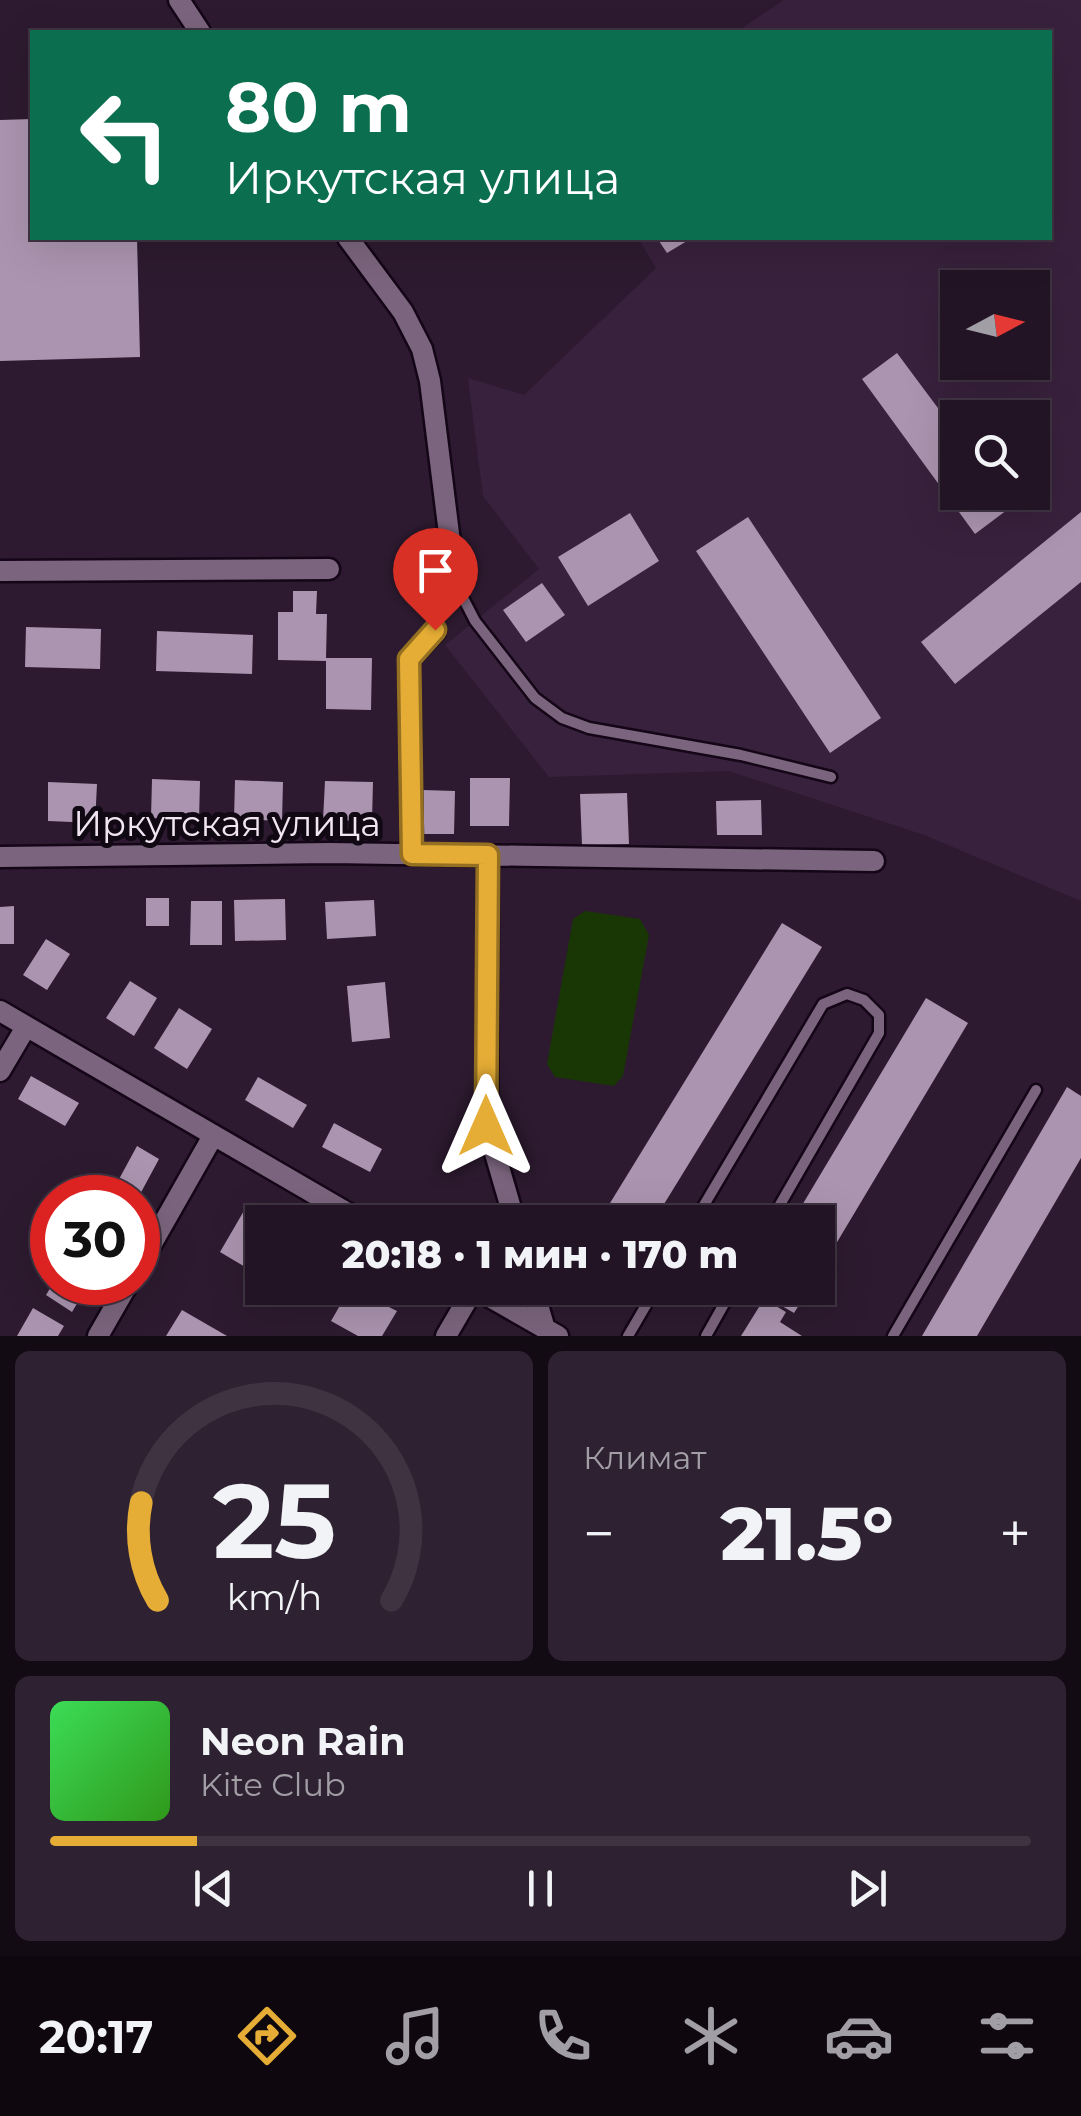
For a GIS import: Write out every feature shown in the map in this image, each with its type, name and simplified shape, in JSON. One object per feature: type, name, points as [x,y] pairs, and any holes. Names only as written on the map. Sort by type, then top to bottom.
[{"type":"street","points":[[179,0],[202,30]]},
{"type":"street","points":[[198,0],[204,30]]},
{"type":"street","points":[[349,240],[403,312],[422,349],[430,381],[452,558]]},
{"type":"street","points":[[0,570],[329,569]]},
{"type":"street","points":[[412,854],[409,659],[435,630]]},
{"type":"street","name":"Иркутская улица","points":[[0,857],[412,854],[874,861]]},
{"type":"street","points":[[488,855],[486,1126],[509,1205]]},
{"type":"street","points":[[0,1012],[333,1205]]},
{"type":"street","points":[[0,1071],[26,1027]]},
{"type":"street","points":[[160,1229],[213,1136]]},
{"type":"street","points":[[98,1336],[116,1305]]},
{"type":"street","points":[[446,1336],[464,1305]]},
{"type":"street","points":[[504,1305],[552,1332]]},
{"type":"street","points":[[541,1305],[552,1332]]},
{"type":"lane","points":[[452,558],[460,592],[475,621],[535,698],[562,718],[589,728],[740,755],[831,777]]},
{"type":"lane","points":[[704,1205],[823,1004],[847,994],[864,1000],[879,1015],[879,1033],[780,1205]]},
{"type":"lane","points":[[894,1336],[1036,1090]]},
{"type":"lane","points":[[628,1336],[646,1305]]},
{"type":"lane","points":[[706,1336],[723,1305]]},
{"type":"shaded area","points":[[784,0],[1081,0],[1081,901],[924,835],[729,771],[549,777],[445,645],[539,569],[483,496],[468,378],[524,395],[656,268],[639,240],[1052,240],[1052,30],[739,30]]},
{"type":"green space","points":[[585,911],[640,919],[649,935],[623,1076],[614,1086],[555,1077],[547,1064],[573,919]]},
{"type":"building","points":[[30,119],[30,240],[137,240],[140,357],[0,361],[0,120]]},
{"type":"building","points":[[658,240],[689,240],[667,253]]},
{"type":"building","points":[[897,353],[940,411],[940,486],[862,379]]},
{"type":"building","points":[[958,510],[1007,510],[975,534]]},
{"type":"building","points":[[1081,512],[1081,582],[955,684],[921,642]]},
{"type":"building","points":[[630,513],[659,561],[588,606],[558,557]]},
{"type":"building","points":[[748,517],[881,718],[830,753],[696,551]]},
{"type":"building","points":[[542,583],[565,615],[526,642],[503,610]]},
{"type":"building","points":[[293,591],[317,591],[316,614],[327,614],[326,658],[372,658],[371,710],[326,709],[326,661],[278,660],[278,612],[293,612]]},
{"type":"building","points":[[26,627],[101,629],[100,669],[25,667]]},
{"type":"building","points":[[157,631],[253,635],[252,674],[156,671]]},
{"type":"building","points":[[470,778],[510,778],[509,826],[470,826]]},
{"type":"building","points":[[152,779],[200,781],[199,820],[151,818]]},
{"type":"building","points":[[235,780],[283,782],[282,821],[234,819]]},
{"type":"building","points":[[325,781],[373,782],[372,821],[323,820]]},
{"type":"building","points":[[48,782],[97,784],[95,823],[48,821]]},
{"type":"building","points":[[423,790],[455,791],[454,834],[422,834]]},
{"type":"building","points":[[627,793],[629,844],[582,845],[580,794]]},
{"type":"building","points":[[761,800],[762,835],[717,835],[716,801]]},
{"type":"building","points":[[146,898],[169,898],[169,926],[146,926]]},
{"type":"building","points":[[285,899],[286,940],[235,941],[234,900]]},
{"type":"building","points":[[374,900],[376,936],[327,939],[325,902]]},
{"type":"building","points":[[191,901],[222,901],[222,945],[190,945]]},
{"type":"building","points":[[14,906],[14,944],[0,944],[0,907]]},
{"type":"building","points":[[782,923],[822,947],[663,1205],[609,1205]]},
{"type":"building","points":[[46,939],[70,954],[47,990],[23,975]]},
{"type":"building","points":[[130,981],[157,998],[134,1036],[106,1018]]},
{"type":"building","points":[[385,982],[390,1038],[352,1042],[347,986]]},
{"type":"building","points":[[926,998],[968,1023],[835,1246],[835,1205],[802,1205]]},
{"type":"building","points":[[179,1008],[212,1029],[187,1069],[154,1048]]},
{"type":"building","points":[[31,1076],[79,1103],[65,1126],[18,1099]]},
{"type":"building","points":[[258,1077],[307,1105],[293,1128],[245,1100]]},
{"type":"building","points":[[1067,1087],[1081,1096],[1081,1158],[977,1336],[922,1336]]},
{"type":"building","points":[[334,1123],[382,1149],[370,1172],[322,1147]]},
{"type":"building","points":[[137,1146],[159,1159],[150,1175],[121,1175]]},
{"type":"building","points":[[245,1209],[245,1267],[220,1252]]},
{"type":"building","points":[[340,1305],[385,1305],[397,1311],[382,1336],[358,1336],[331,1321]]},
{"type":"building","points":[[760,1305],[774,1305],[786,1312],[780,1322],[802,1336],[741,1336]]},
{"type":"building","points":[[780,1305],[799,1305],[794,1313]]},
{"type":"building","points":[[33,1308],[64,1326],[58,1336],[17,1336]]},
{"type":"building","points":[[182,1310],[227,1336],[166,1336]]},
{"type":"route","points":[[435,630],[409,659],[412,854],[488,855],[486,1126]]}]
